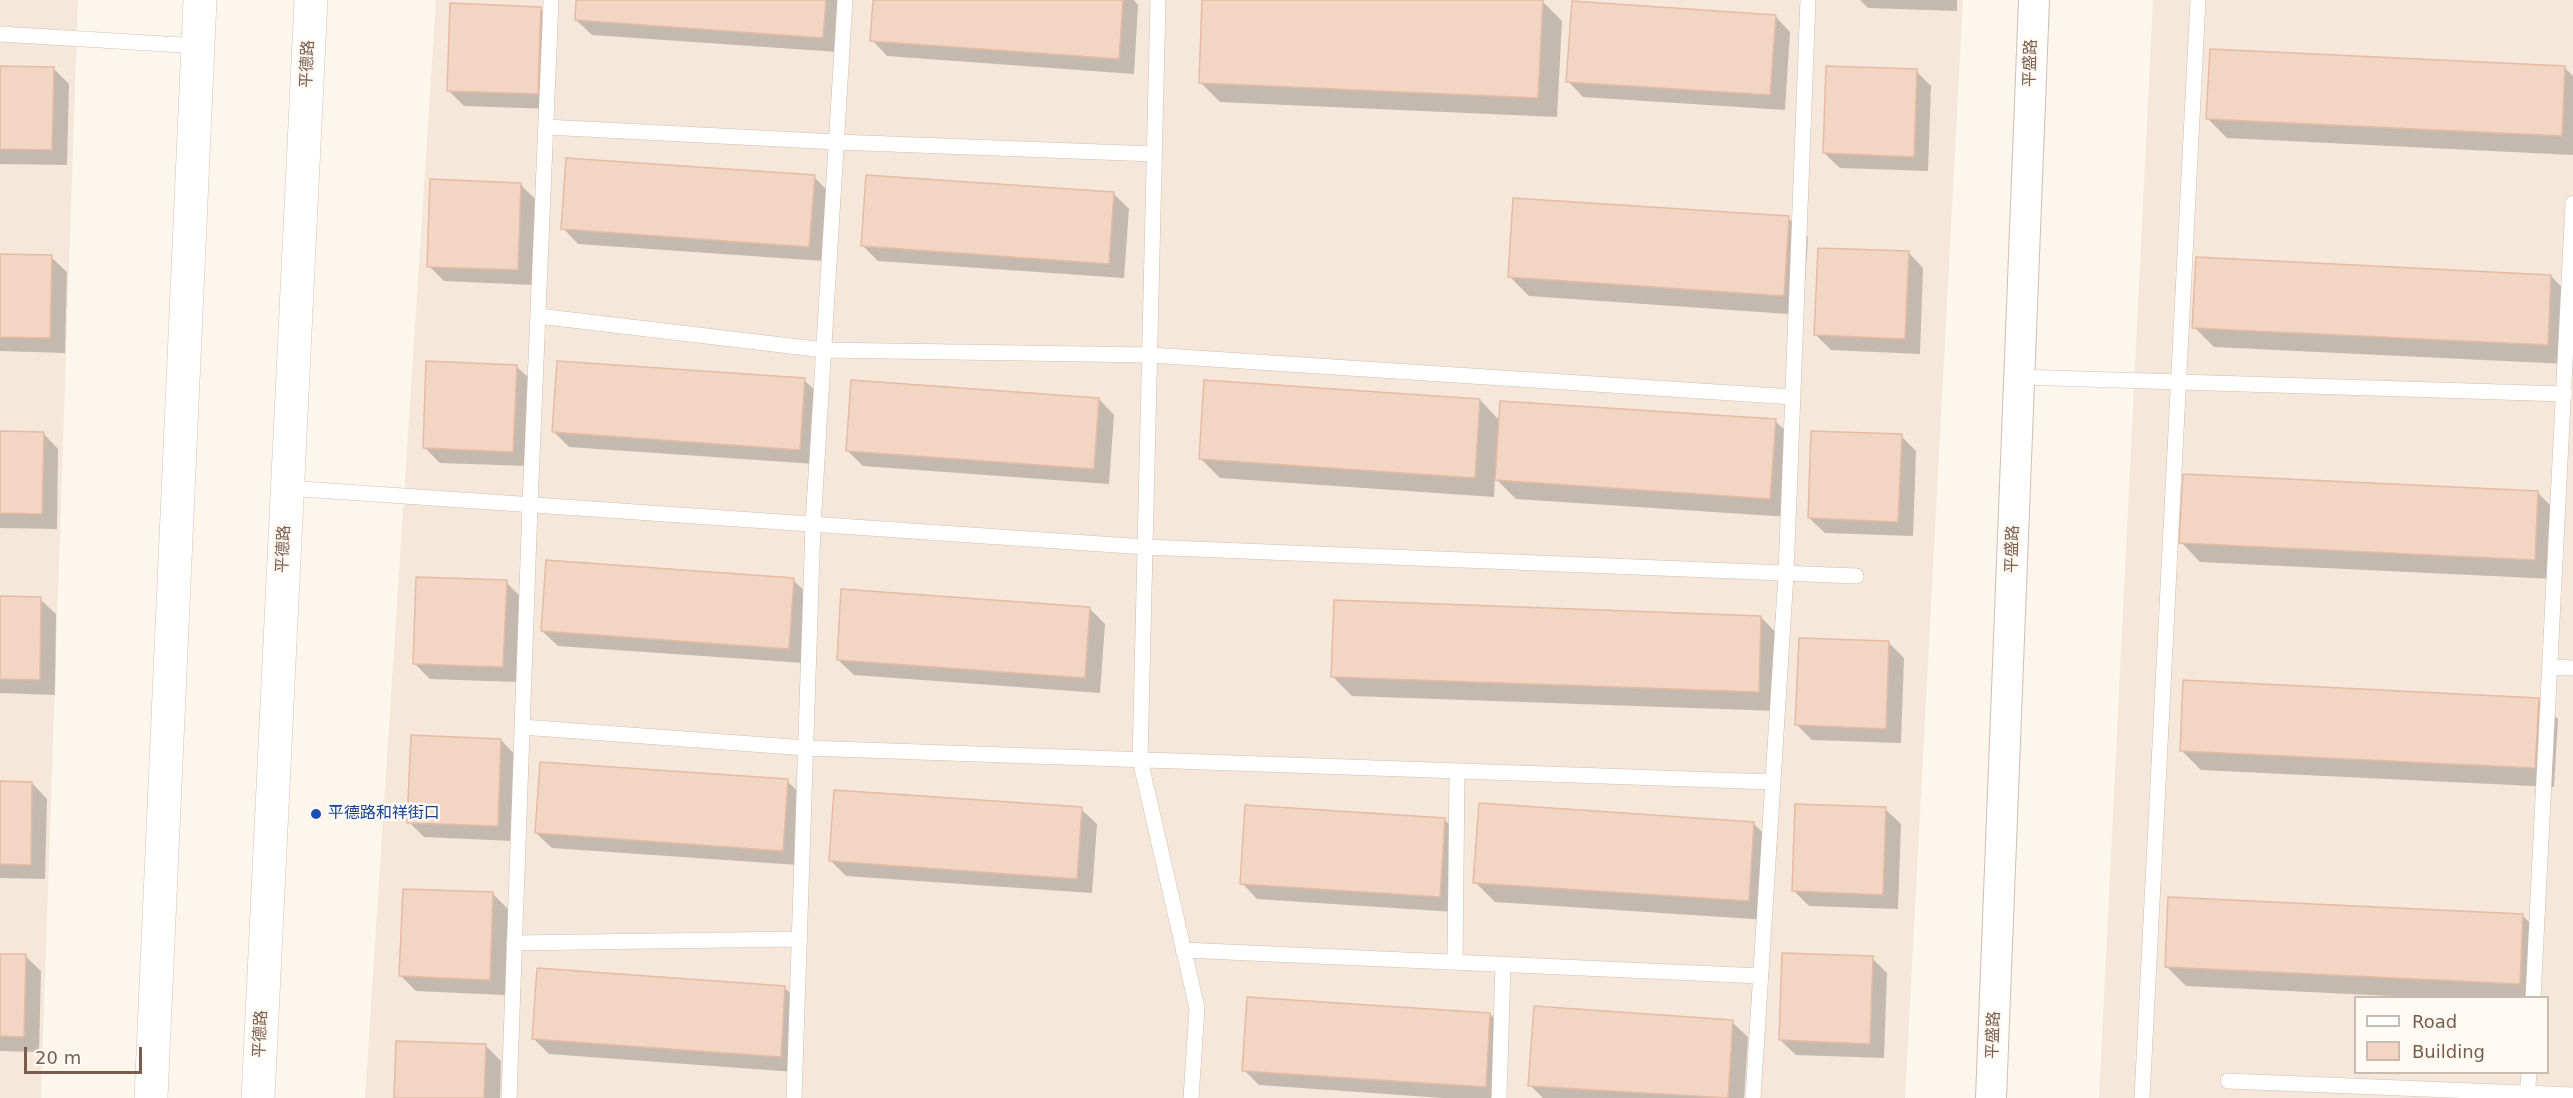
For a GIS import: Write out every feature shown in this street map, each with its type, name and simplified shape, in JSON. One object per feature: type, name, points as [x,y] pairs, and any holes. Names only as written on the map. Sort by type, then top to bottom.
[{"type":"main road","points":[[151,1098],[200,0]]},
{"type":"main road","name":"平德路","points":[[258,1098],[311,0]]},
{"type":"street","name":"平盛路","points":[[1991,1098],[2034,0]]},
{"type":"lane","points":[[509,1098],[551,0]]},
{"type":"lane","points":[[794,1098],[813,525],[845,0]]},
{"type":"lane","points":[[1158,0],[1140,760],[1197,1008],[1191,1098]]},
{"type":"lane","points":[[1753,1098],[1786,574],[1808,0]]},
{"type":"lane","points":[[2142,1098],[2198,0]]},
{"type":"lane","points":[[0,34],[198,46]]},
{"type":"lane","points":[[546,127],[837,142],[1154,154]]},
{"type":"lane","points":[[2533,996],[2573,203]]},
{"type":"lane","points":[[538,316],[824,350],[1150,355],[1793,397]]},
{"type":"lane","points":[[2019,377],[2565,394]]},
{"type":"lane","points":[[287,488],[1145,547],[1856,576]]},
{"type":"lane","points":[[2550,667],[2573,668]]},
{"type":"lane","points":[[522,727],[806,748],[1773,782]]},
{"type":"lane","points":[[1455,962],[1457,771]]},
{"type":"lane","points":[[514,943],[800,939]]},
{"type":"lane","points":[[1183,950],[1761,976]]},
{"type":"lane","points":[[1499,1098],[1503,965]]},
{"type":"lane","points":[[2528,1095],[2529,1074]]},
{"type":"lane","points":[[2228,1082],[2573,1095]]},
{"type":"shaded area","points":[[0,0],[78,0],[41,1098],[0,1098]]},
{"type":"shaded area","points":[[436,0],[1963,0],[1905,1098],[365,1098]]},
{"type":"shaded area","points":[[2153,0],[2573,0],[2573,1098],[2099,1098]]},
{"type":"building","points":[[576,0],[826,0],[823,38],[575,20]]},
{"type":"building","points":[[873,0],[1123,0],[1119,59],[870,41]]},
{"type":"building","points":[[1202,0],[1543,0],[1538,98],[1199,83]]},
{"type":"building","points":[[1572,1],[1776,15],[1770,95],[1566,82]]},
{"type":"building","points":[[450,3],[541,7],[538,94],[447,91]]},
{"type":"building","points":[[2210,49],[2565,66],[2562,136],[2206,119]]},
{"type":"building","points":[[0,66],[54,67],[52,150],[0,149]]},
{"type":"building","points":[[1826,66],[1917,69],[1914,157],[1823,153]]},
{"type":"building","points":[[566,158],[815,175],[809,247],[561,229]]},
{"type":"building","points":[[866,175],[1114,192],[1109,264],[861,246]]},
{"type":"building","points":[[430,179],[521,183],[518,270],[427,267]]},
{"type":"building","points":[[1513,198],[1789,216],[1784,296],[1508,277]]},
{"type":"building","points":[[1818,248],[1909,251],[1905,339],[1814,335]]},
{"type":"building","points":[[0,254],[52,255],[50,338],[0,337]]},
{"type":"building","points":[[2196,257],[2551,275],[2548,345],[2192,328]]},
{"type":"building","points":[[426,361],[517,365],[513,452],[423,448]]},
{"type":"building","points":[[557,361],[805,378],[800,450],[552,432]]},
{"type":"building","points":[[851,380],[1099,398],[1094,469],[846,451]]},
{"type":"building","points":[[1204,380],[1480,399],[1475,478],[1199,459]]},
{"type":"building","points":[[1500,401],[1776,419],[1770,499],[1495,480]]},
{"type":"building","points":[[0,431],[44,432],[42,514],[0,513]]},
{"type":"building","points":[[1811,431],[1902,434],[1898,522],[1808,518]]},
{"type":"building","points":[[2183,474],[2538,491],[2535,560],[2179,543]]},
{"type":"building","points":[[546,560],[794,578],[789,649],[541,631]]},
{"type":"building","points":[[416,577],[507,580],[503,667],[413,664]]},
{"type":"building","points":[[841,589],[1090,607],[1085,678],[837,660]]},
{"type":"building","points":[[0,596],[41,597],[40,680],[0,679]]},
{"type":"building","points":[[1334,600],[1761,616],[1759,692],[1331,677]]},
{"type":"building","points":[[1799,638],[1889,641],[1886,729],[1795,725]]},
{"type":"building","points":[[2183,680],[2539,698],[2535,768],[2180,751]]},
{"type":"building","points":[[411,735],[501,739],[498,826],[407,823]]},
{"type":"building","points":[[540,762],[788,779],[783,851],[535,833]]},
{"type":"building","points":[[0,781],[32,782],[31,865],[0,864]]},
{"type":"building","points":[[834,790],[1082,807],[1077,879],[829,861]]},
{"type":"building","points":[[1479,803],[1754,822],[1749,901],[1473,883]]},
{"type":"building","points":[[1795,804],[1886,807],[1883,895],[1792,891]]},
{"type":"building","points":[[1245,805],[1445,818],[1440,897],[1240,884]]},
{"type":"building","points":[[403,889],[493,892],[490,980],[399,976]]},
{"type":"building","points":[[2168,897],[2523,914],[2520,984],[2165,967]]},
{"type":"building","points":[[1782,953],[1873,956],[1870,1044],[1779,1040]]},
{"type":"building","points":[[0,954],[26,954],[24,1037],[0,1036]]},
{"type":"building","points":[[537,968],[785,986],[781,1057],[532,1039]]},
{"type":"building","points":[[1247,997],[1490,1013],[1486,1087],[1242,1071]]},
{"type":"building","points":[[1534,1006],[1733,1020],[1728,1098],[1528,1086]]},
{"type":"building","points":[[396,1041],[486,1044],[484,1098],[394,1098]]},
{"type":"place","name":"平德路和祥街口","points":[[316,814]]}]
